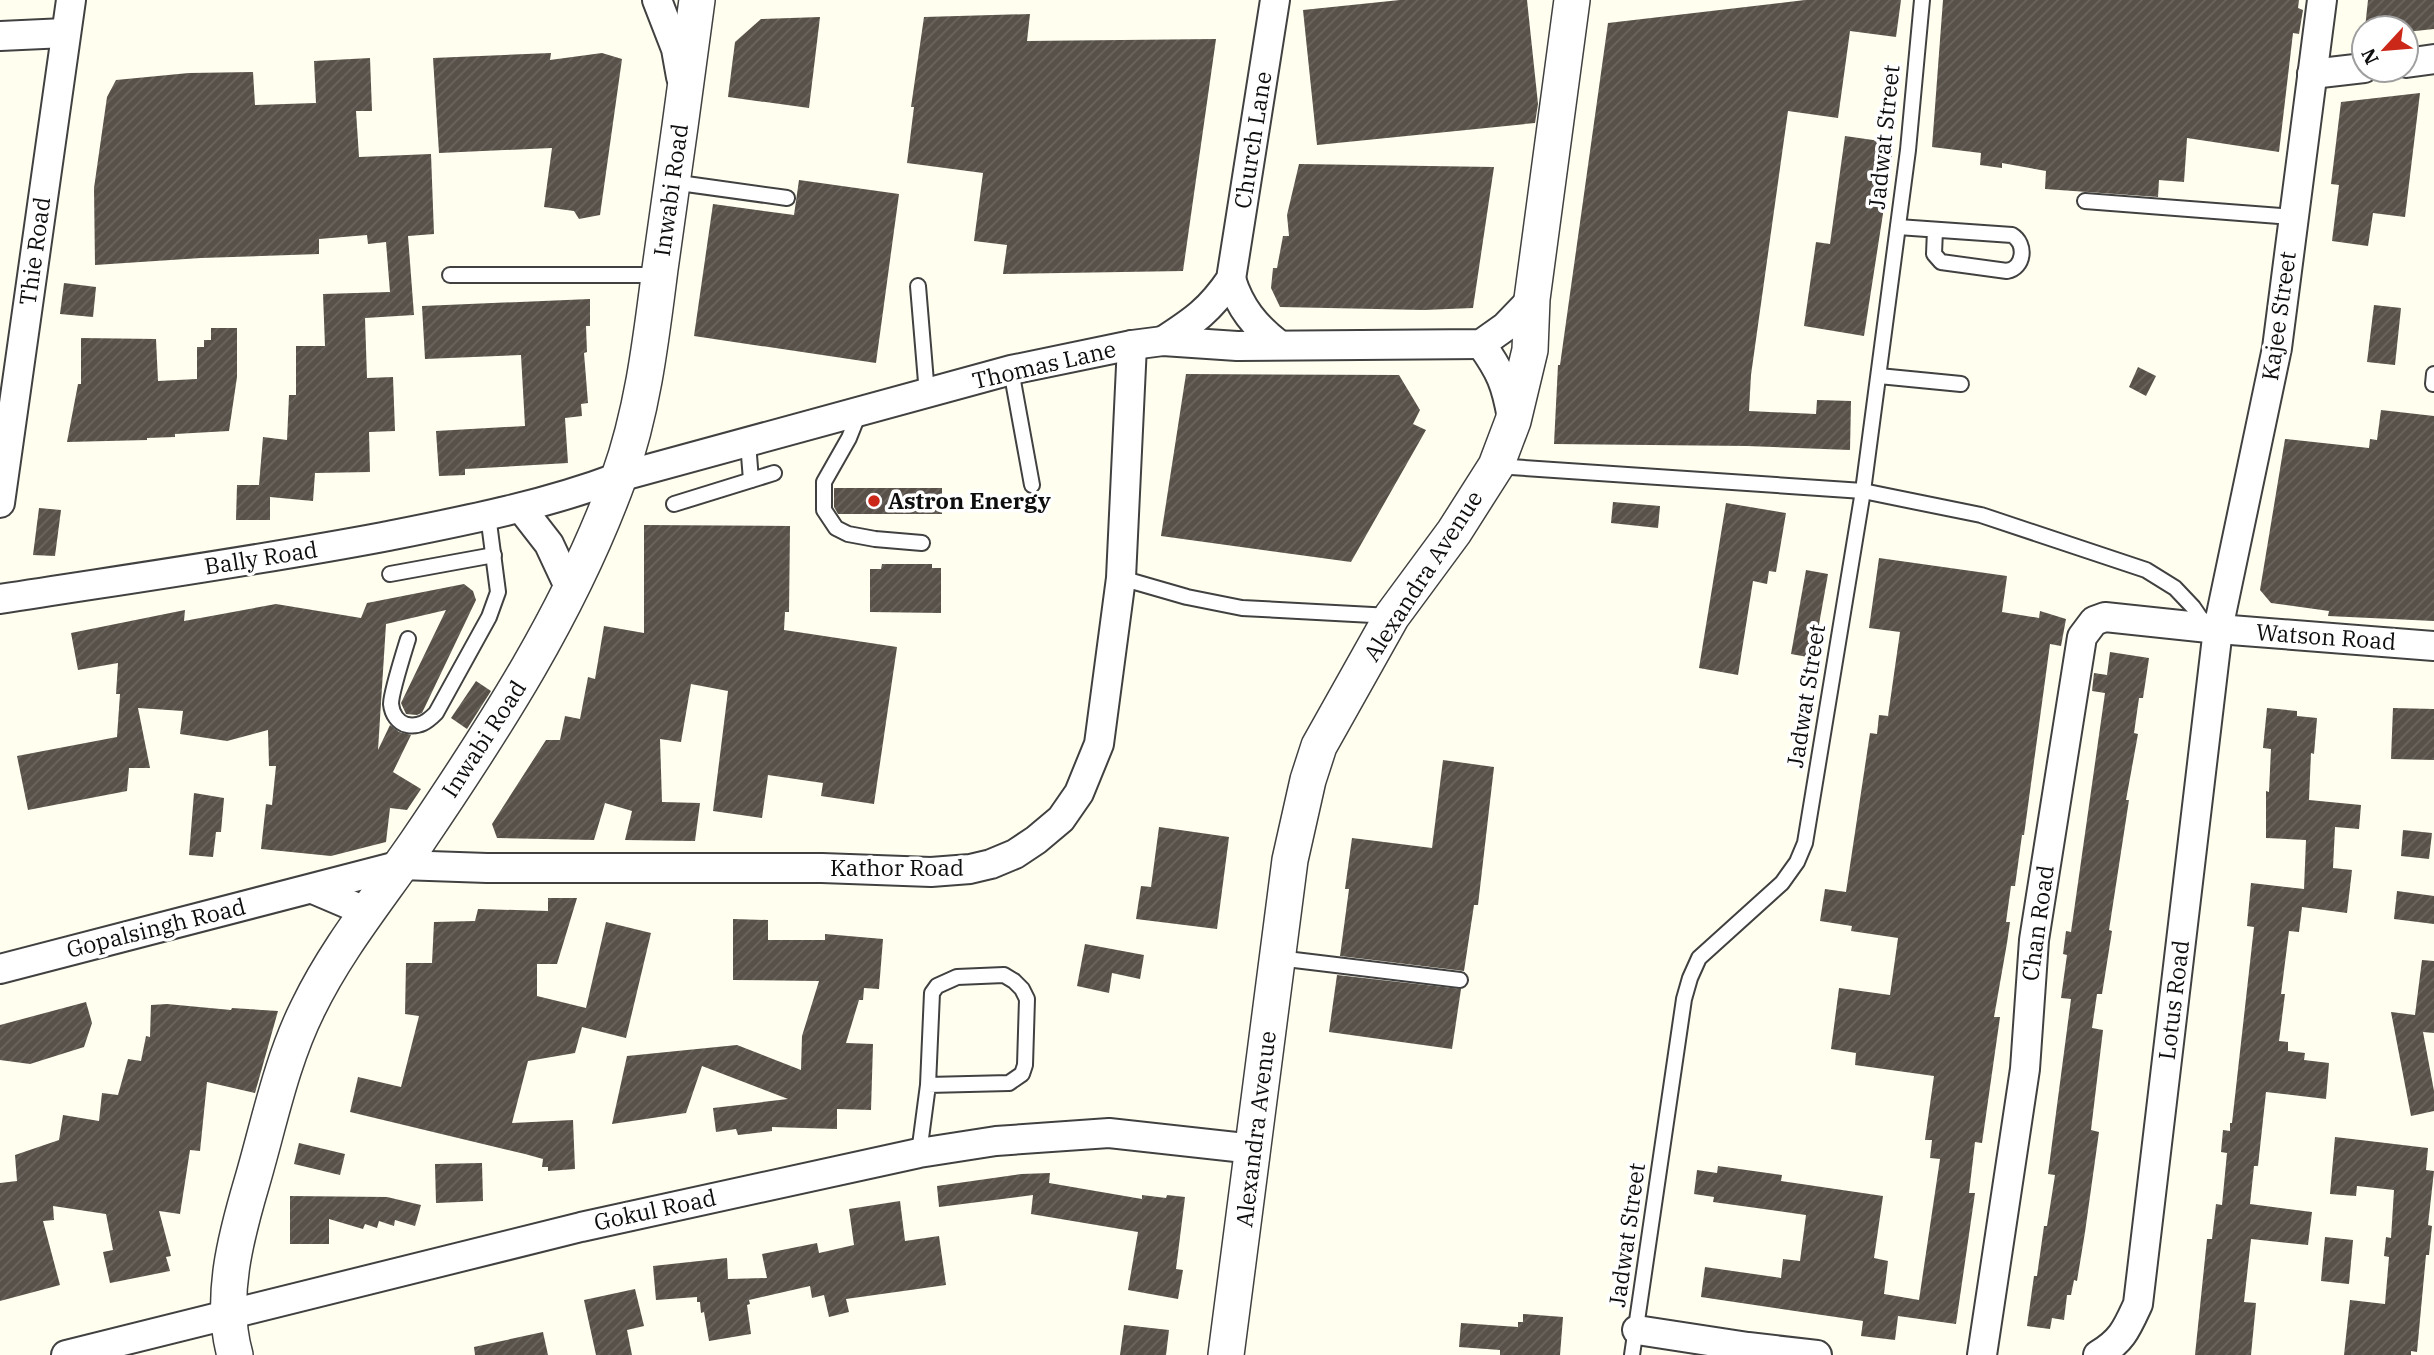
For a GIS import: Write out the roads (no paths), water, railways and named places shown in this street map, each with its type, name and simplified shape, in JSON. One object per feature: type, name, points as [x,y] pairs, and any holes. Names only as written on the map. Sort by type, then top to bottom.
[{"type":"street","name":"Thie Road","points":[[0,503],[71,0]]},
{"type":"street","name":"Inwabi Road","points":[[657,0],[676,49],[684,97]]},
{"type":"street","name":"Inwabi Road","points":[[235,1355],[228,1314],[232,1269],[242,1215],[292,1044],[320,984],[515,693],[572,591],[619,477],[639,411],[697,0]]},
{"type":"street","name":"Church Lane","points":[[1163,341],[1198,318],[1215,302],[1231,279],[1275,0]]},
{"type":"street","name":"Alexandra Avenue","points":[[1226,1355],[1290,860],[1308,780],[1319,746],[1392,616],[1454,532],[1496,466],[1513,421],[1530,350],[1532,299],[1572,0]]},
{"type":"street","name":"Kajee Street","points":[[2212,628],[2277,348],[2322,0]]},
{"type":"street","points":[[0,36],[65,33]]},
{"type":"street","points":[[2312,74],[2350,70]]},
{"type":"street","points":[[1231,279],[1245,311],[1258,328],[1278,344]]},
{"type":"street","points":[[1513,421],[1501,374],[1481,344],[1505,327],[1532,299]]},
{"type":"street","name":"Thomas Lane","points":[[619,477],[1011,370],[1132,345],[1163,341],[1237,345],[1481,344]]},
{"type":"street","name":"Kathor Road","points":[[401,865],[487,868],[822,868],[931,872],[970,869],[991,864],[1015,854],[1036,840],[1061,819],[1079,793],[1099,744],[1121,578],[1132,345]]},
{"type":"street","name":"Bally Road","points":[[0,599],[329,547],[521,508],[571,495],[619,477]]},
{"type":"street","points":[[521,508],[549,544],[572,591]]},
{"type":"street","name":"Chan Road","points":[[1983,1355],[2025,1069],[2035,940],[2082,637],[2094,621],[2105,617],[2212,628]]},
{"type":"street","name":"Watson Road","points":[[2212,628],[2434,646]]},
{"type":"street","name":"Lotus Road","points":[[2098,1355],[2110,1348],[2125,1333],[2138,1304],[2212,628]]},
{"type":"street","name":"Gopalsingh Road","points":[[0,969],[401,865]]},
{"type":"street","points":[[313,889],[367,912]]},
{"type":"street","name":"Gokul Road","points":[[66,1355],[581,1227],[919,1153],[996,1141],[1109,1133],[1254,1149]]},
{"type":"street","points":[[1634,1343],[1748,1347],[1817,1355]]},
{"type":"lane","name":"Jadwat Street","points":[[1634,1343],[1687,988],[1699,958],[1782,883],[1797,862],[1805,843],[1863,491],[1879,376],[1922,0]]},
{"type":"lane","points":[[672,182],[787,198]]},
{"type":"lane","points":[[2085,201],[2293,217]]},
{"type":"lane","points":[[1898,226],[2012,235],[2023,246],[2019,265],[2007,271],[1941,262],[1934,254],[1935,230]]},
{"type":"lane","points":[[450,275],[659,275]]},
{"type":"lane","points":[[918,286],[927,394]]},
{"type":"lane","points":[[1011,370],[1032,485]]},
{"type":"lane","points":[[1879,376],[1961,384]]},
{"type":"lane","points":[[859,411],[849,438],[824,482],[824,510],[836,528],[848,534],[922,543]]},
{"type":"lane","points":[[748,443],[751,480]]},
{"type":"lane","points":[[1496,466],[1863,491],[1981,515],[2146,570],[2175,588],[2212,628]]},
{"type":"lane","points":[[674,504],[774,472]]},
{"type":"lane","points":[[408,639],[391,704],[396,719],[402,724],[415,726],[425,723],[436,713],[489,617],[498,592],[488,515]]},
{"type":"lane","points":[[390,574],[494,555]]},
{"type":"lane","points":[[1121,578],[1187,597],[1242,608],[1392,616]]},
{"type":"lane","points":[[1278,958],[1460,980]]},
{"type":"lane","points":[[919,1153],[928,1085],[932,993],[937,986],[957,977],[1004,975],[1014,981],[1027,999],[1026,1065],[1022,1074],[1009,1083],[928,1085]]},
{"type":"place","name":"Astron Energy","points":[[874,501]]}]
